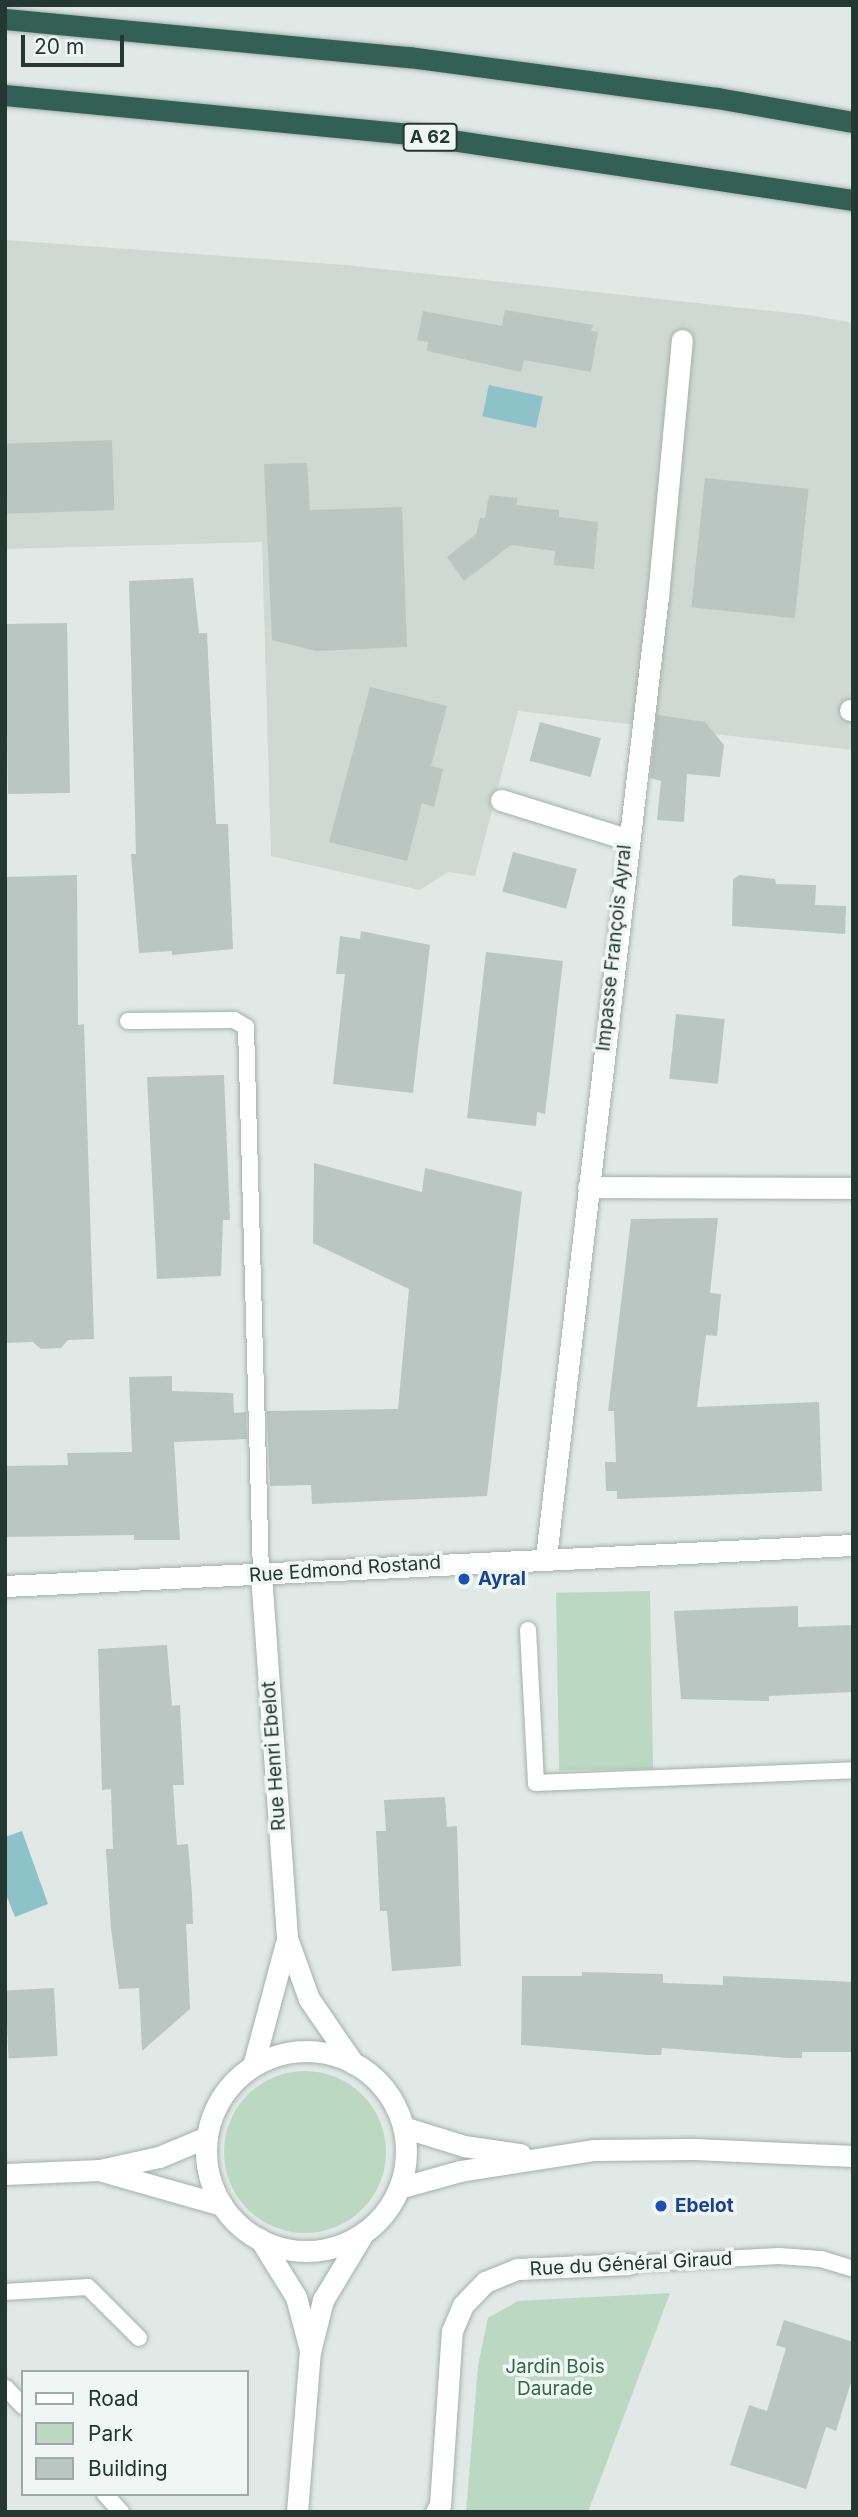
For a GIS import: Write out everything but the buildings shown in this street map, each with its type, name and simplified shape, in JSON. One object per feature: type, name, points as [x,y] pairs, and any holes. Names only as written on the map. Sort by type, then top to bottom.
[{"type":"highway","points":[[5,19],[409,57],[717,98],[853,122]]},
{"type":"highway","name":"A 62","points":[[5,95],[417,135],[853,200]]},
{"type":"street","name":"Impasse François Ayral","points":[[546,1558],[626,839],[658,597],[682,340]]},
{"type":"street","points":[[501,800],[626,839]]},
{"type":"street","points":[[588,1187],[853,1188]]},
{"type":"street","name":"Rue Edmond Rostand","points":[[5,1586],[853,1545]]},
{"type":"street","name":"Rue Henri Ebelot","points":[[261,1574],[287,1938],[309,1999],[353,2063]]},
{"type":"street","name":"Rue Henri Ebelot","points":[[253,2066],[287,1938]]},
{"type":"street","points":[[260,2239],[284,2248],[310,2251],[347,2242],[364,2232],[384,2213],[399,2188],[405,2168],[403,2127],[381,2084],[353,2063],[303,2051],[253,2066],[223,2097],[207,2137],[210,2179],[222,2205],[260,2239],[296,2297],[310,2352]]},
{"type":"street","points":[[403,2127],[464,2146],[538,2157]]},
{"type":"street","points":[[5,2174],[100,2170],[159,2157],[207,2137]]},
{"type":"street","points":[[399,2188],[460,2171],[594,2150],[683,2149],[853,2156]]},
{"type":"street","points":[[100,2170],[222,2205]]},
{"type":"street","points":[[297,2512],[310,2352],[323,2300],[364,2232]]},
{"type":"street","name":"Rue du Général Giraud","points":[[436,2512],[440,2505],[452,2331],[463,2305],[485,2282],[517,2269],[629,2264]]},
{"type":"lane","points":[[128,1021],[234,1020],[246,1027],[261,1574]]},
{"type":"lane","points":[[528,1630],[536,1783],[853,1770]]},
{"type":"lane","name":"Rue du Général Giraud","points":[[629,2264],[779,2256],[821,2259],[853,2269]]},
{"type":"lane","points":[[5,2292],[88,2287],[139,2338]]},
{"type":"lane","points":[[6,2388],[21,2404]]},
{"type":"lane","points":[[107,2496],[121,2512]]},
{"type":"shaded area","points":[[5,240],[345,265],[809,315],[853,323],[853,750],[518,711],[475,876],[448,872],[420,890],[271,856],[262,542],[5,549]]},
{"type":"green space","points":[[650,1591],[653,1769],[559,1771],[556,1593]]},
{"type":"green space","points":[[305,2071],[336,2077],[363,2094],[380,2121],[386,2152],[380,2183],[363,2210],[336,2227],[305,2233],[274,2227],[247,2210],[230,2183],[224,2152],[230,2121],[247,2094],[274,2077]]},
{"type":"green space","name":"Jardin Bois Daurade","points":[[670,2293],[588,2512],[466,2512],[478,2366],[488,2318],[518,2301]]},
{"type":"water","points":[[489,385],[543,396],[536,428],[482,416]]},
{"type":"water","points":[[22,1831],[48,1904],[15,1917],[5,1892],[5,1837]]},
{"type":"place","name":"Ayral","points":[[464,1579]]},
{"type":"place","name":"Ebelot","points":[[661,2206]]}]
